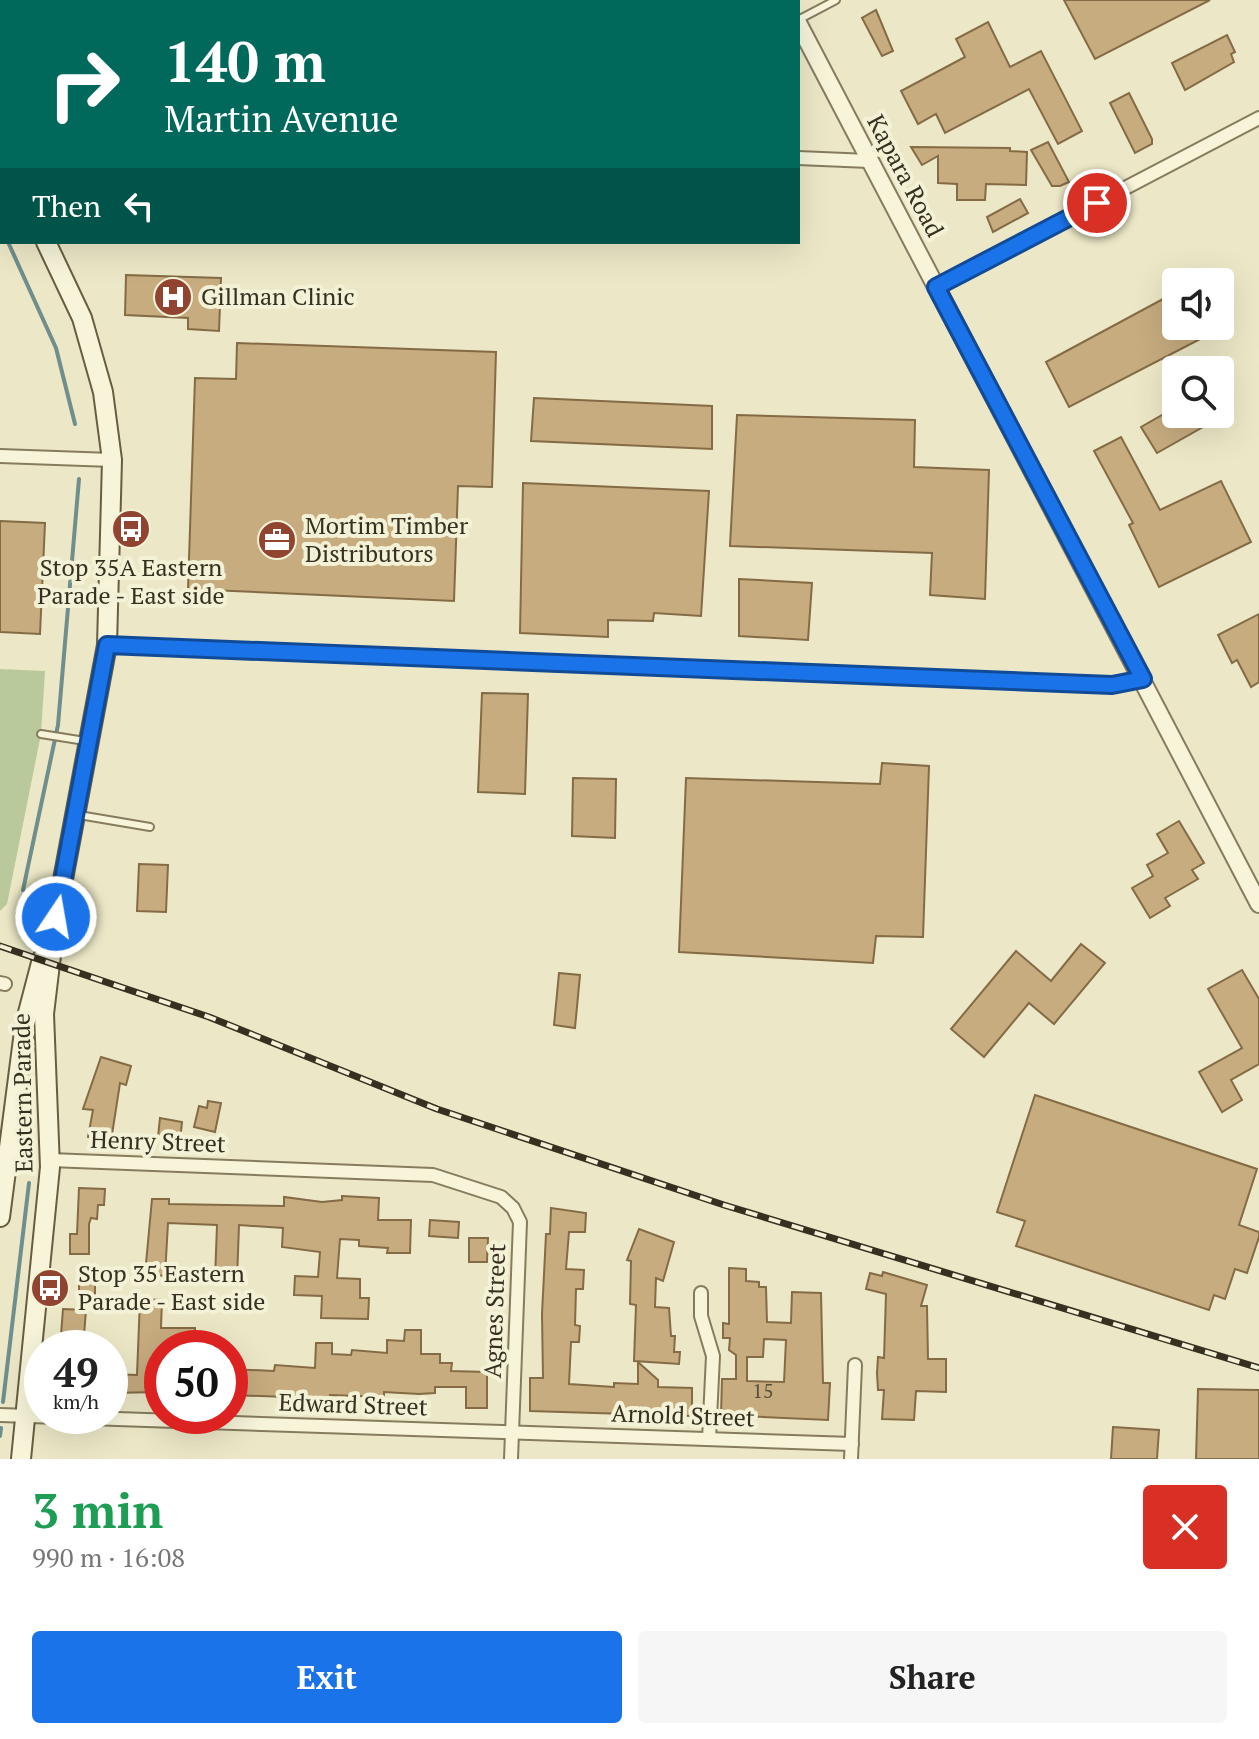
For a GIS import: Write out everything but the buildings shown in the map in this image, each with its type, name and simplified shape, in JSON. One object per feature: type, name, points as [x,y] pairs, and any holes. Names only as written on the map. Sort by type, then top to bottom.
[{"type":"main road","name":"Eastern Parade","points":[[33,1330],[50,1160],[44,1014],[56,917],[77,815],[81,740],[107,645],[112,460],[103,392],[82,318],[47,244]]},
{"type":"main road","name":"Eastern Parade","points":[[0,1217],[4,1157],[30,1000],[56,917]]},
{"type":"main road","points":[[14,1108],[31,1067],[44,1064]]},
{"type":"main road","name":"Eastern Parade","points":[[21,1459],[24,1427]]},
{"type":"street","name":"Kapara Road","points":[[800,26],[1259,904]]},
{"type":"street","points":[[936,287],[1259,118]]},
{"type":"street","points":[[800,158],[869,161]]},
{"type":"street","points":[[0,456],[112,460]]},
{"type":"street","points":[[107,645],[1112,685],[1143,679]]},
{"type":"street","name":"Henry Street","points":[[50,1160],[411,1173]]},
{"type":"street","name":"Agnes Street","points":[[411,1173],[433,1175],[484,1190],[501,1197],[517,1214],[512,1431]]},
{"type":"street","points":[[701,1293],[701,1316],[713,1356],[709,1439]]},
{"type":"street","points":[[851,1459],[855,1365]]},
{"type":"street","name":"Edward Street","points":[[0,1415],[24,1416]]},
{"type":"street","name":"Edward Street","points":[[128,1419],[512,1431]]},
{"type":"street","points":[[511,1459],[512,1431]]},
{"type":"street","name":"Arnold Street","points":[[512,1431],[852,1444]]},
{"type":"lane","points":[[800,21],[836,0]]},
{"type":"lane","points":[[41,734],[81,740]]},
{"type":"lane","points":[[77,815],[150,827]]},
{"type":"green space","points":[[0,669],[45,671],[41,734],[7,904],[0,911]]},
{"type":"waterway","points":[[9,244],[56,348],[75,424]]},
{"type":"waterway","points":[[23,890],[58,725],[79,479]]},
{"type":"waterway","points":[[3,1402],[29,1183]]},
{"type":"waterway","points":[[0,1436],[1,1428]]},
{"type":"railway","points":[[0,946],[209,1017],[437,1109],[724,1205],[1259,1368]]},
{"type":"place","name":"Gillman Clinic","points":[[173,297]]},
{"type":"place","name":"Stop 35A Eastern Parade - East side","points":[[131,529]]},
{"type":"place","name":"Mortim Timber Distributors","points":[[277,540]]},
{"type":"place","name":"Stop 35 Eastern Parade - East side","points":[[50,1288]]},
{"type":"route","points":[[56,917],[107,645],[1112,685],[1133,684],[1143,679],[936,287],[1097,203]]}]
